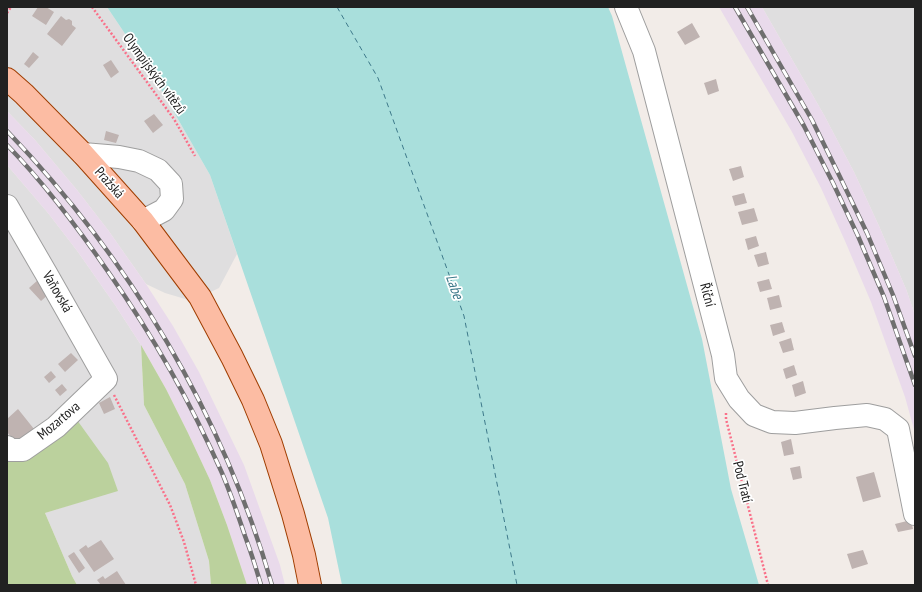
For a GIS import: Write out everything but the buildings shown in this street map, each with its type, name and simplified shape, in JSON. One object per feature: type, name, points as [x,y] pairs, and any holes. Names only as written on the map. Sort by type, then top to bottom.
[{"type":"main road","name":"Pražská","points":[[7,79],[24,94],[83,154],[143,221],[200,297],[232,356],[253,400],[271,444],[293,514],[310,585]]},
{"type":"street","name":"Říční","points":[[626,7],[644,51],[723,355],[726,378],[739,399],[754,415],[772,422],[795,423],[867,415],[907,426]]},
{"type":"street","points":[[83,154],[119,157],[140,161],[158,170],[171,184],[172,199],[164,210],[143,221]]},
{"type":"street","name":"Vaňovská","points":[[7,206],[106,379]]},
{"type":"street","name":"Mozartova","points":[[7,448],[9,450],[23,450],[56,427],[106,379]]},
{"type":"street","points":[[907,426],[915,514]]},
{"type":"path","points":[[7,13],[11,7]]},
{"type":"path","name":"Olympijských vítězů","points":[[92,7],[174,119],[195,156]]},
{"type":"path","points":[[106,379],[170,505],[184,542],[196,585]]},
{"type":"path","name":"Pod Tratí","points":[[726,412],[726,419],[768,585]]},
{"type":"shaded area","points":[[7,7],[107,7],[152,74],[210,175],[237,254],[219,288],[192,301],[165,293],[146,284],[108,230],[77,190],[35,140],[7,111]]},
{"type":"shaded area","points":[[719,7],[762,7],[824,115],[854,172],[879,226],[906,289],[915,315],[915,433],[905,397],[871,302],[821,188],[792,132]]},
{"type":"shaded area","points":[[762,7],[915,7],[915,315],[906,289],[854,172],[824,115]]},
{"type":"shaded area","points":[[7,111],[35,140],[108,230],[173,326],[199,372],[244,465],[280,565],[285,585],[247,585],[210,480],[166,389],[141,345],[78,252],[48,213],[7,165]]},
{"type":"shaded area","points":[[7,165],[48,213],[78,252],[141,345],[144,405],[185,484],[209,561],[211,585],[77,585],[45,513],[118,490],[13,461],[7,461]]},
{"type":"green space","points":[[141,345],[166,389],[210,480],[247,585],[211,585],[209,561],[185,484],[144,405]]},
{"type":"green space","points":[[77,420],[108,463],[118,491],[45,513],[77,585],[7,585],[7,461],[13,461]]},
{"type":"water","name":"Labe","points":[[107,7],[608,7],[612,16],[702,339],[731,489],[759,585],[342,585],[328,518],[210,175],[152,74]]},
{"type":"ferry route","points":[[337,7],[378,78],[464,316],[517,585]]},
{"type":"railway","points":[[735,7],[804,126],[833,183],[884,297],[915,385]]},
{"type":"railway","points":[[747,7],[812,120],[867,233],[893,295],[915,356]]},
{"type":"railway","points":[[7,131],[51,180],[93,232],[132,286],[167,342],[199,400],[227,460],[252,522],[272,585]]},
{"type":"railway","points":[[7,145],[48,191],[85,240],[141,321],[170,370],[222,473],[237,512],[261,585]]}]
